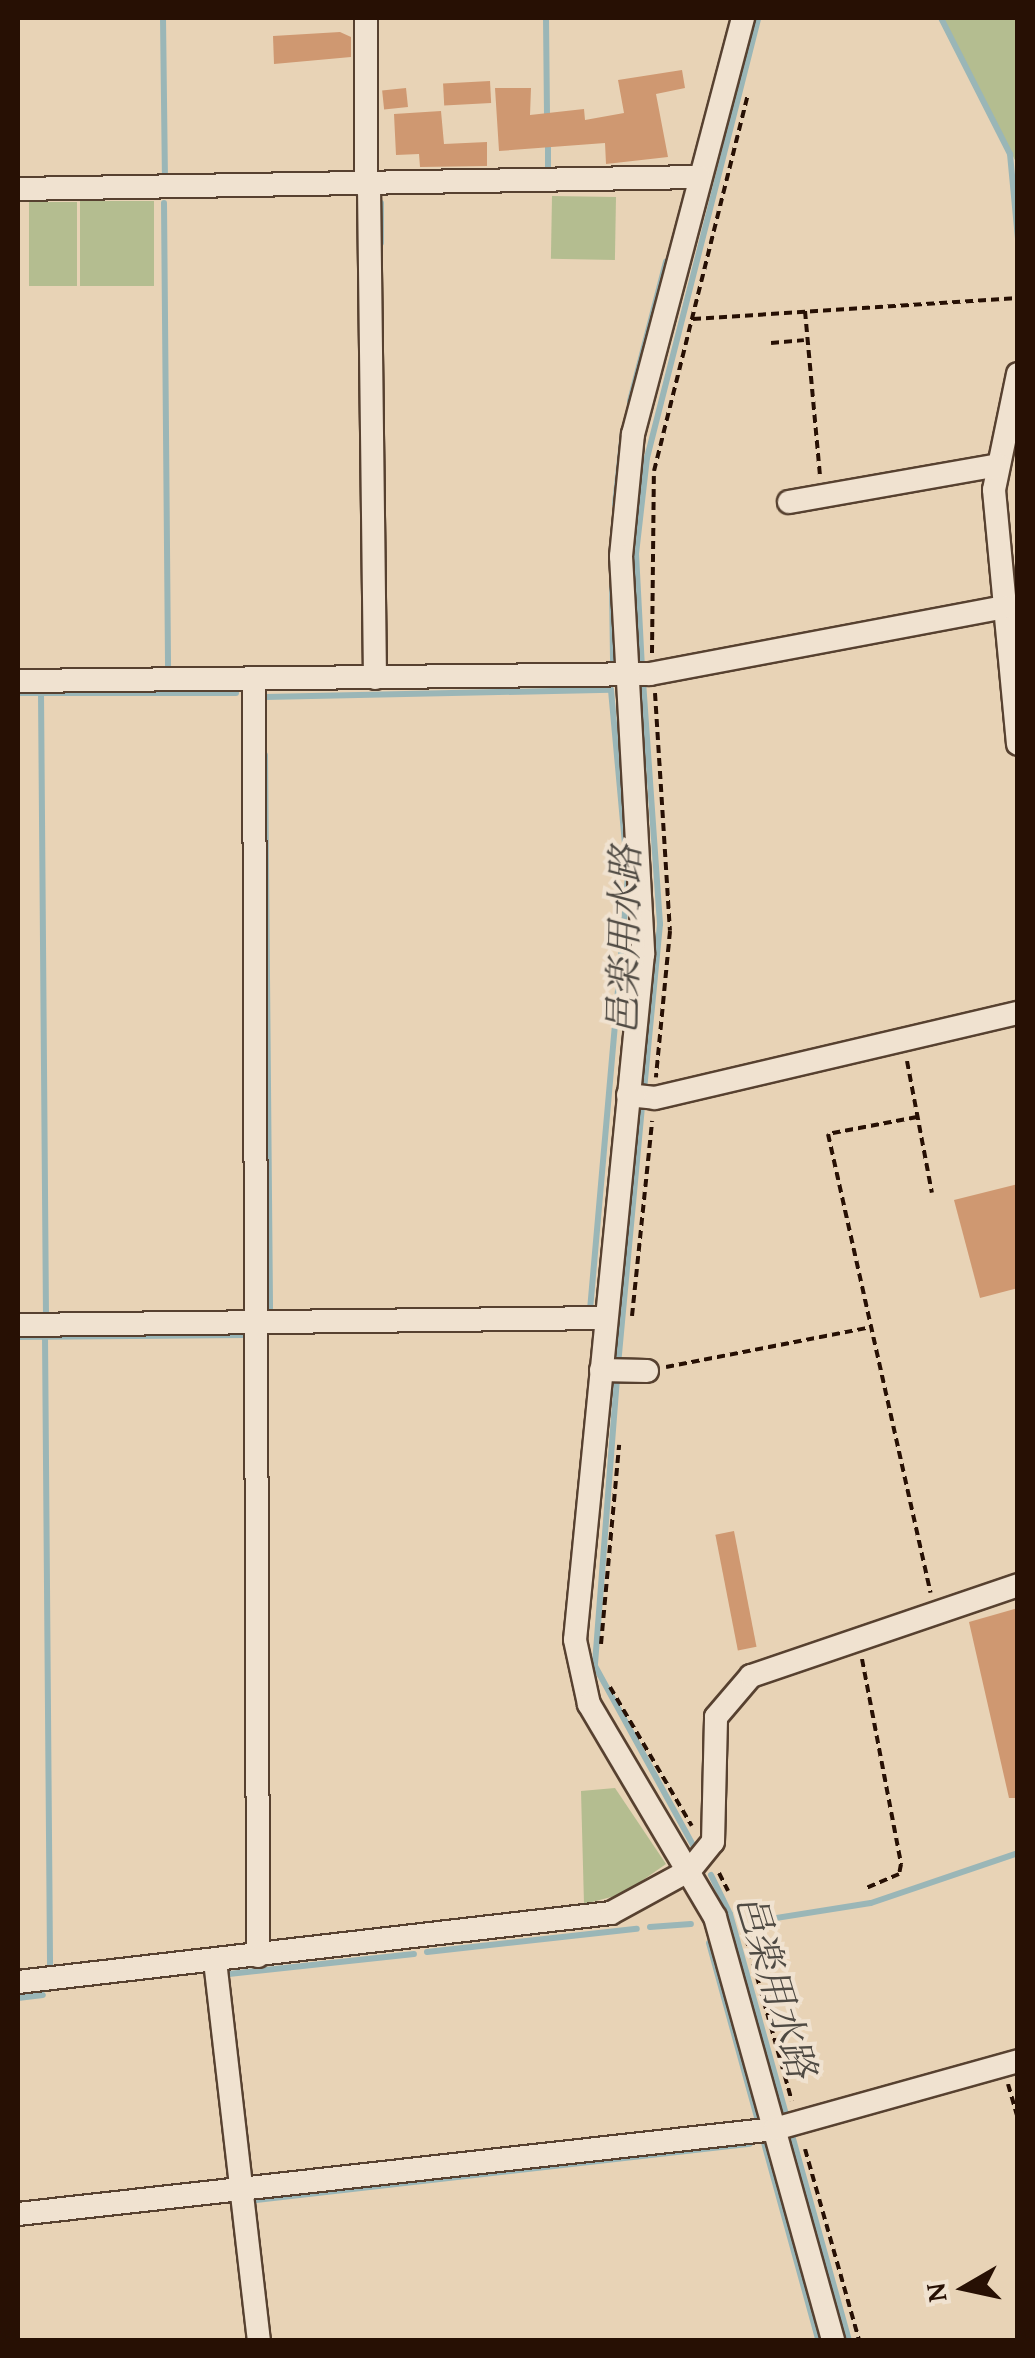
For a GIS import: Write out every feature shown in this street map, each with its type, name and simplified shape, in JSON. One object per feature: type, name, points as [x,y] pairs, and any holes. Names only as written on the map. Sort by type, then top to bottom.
[{"type":"street","points":[[366,18],[375,678]]},
{"type":"street","points":[[743,18],[632,434],[621,556],[637,675],[643,939],[639,1096],[605,1318],[611,1371],[576,1612],[580,1680],[715,1917],[786,2126],[834,2340]]},
{"type":"street","points":[[18,189],[368,187],[699,178]]},
{"type":"street","points":[[1018,374],[998,465],[1004,607],[1018,744]]},
{"type":"street","points":[[788,502],[998,465]]},
{"type":"street","points":[[18,681],[637,675],[1004,607]]},
{"type":"street","points":[[254,678],[258,1956]]},
{"type":"street","points":[[639,1096],[1018,1013]]},
{"type":"street","points":[[18,1324],[605,1318]]},
{"type":"street","points":[[611,1371],[647,1371]]},
{"type":"street","points":[[18,1982],[612,1913],[690,1870],[716,1828],[712,1733],[724,1703],[751,1676],[858,1636],[1018,1586]]},
{"type":"street","points":[[216,1962],[259,2340]]},
{"type":"street","points":[[18,2214],[786,2126],[1010,2063]]},
{"type":"path","points":[[686,319],[1018,298]]},
{"type":"path","points":[[805,310],[804,340],[823,495]]},
{"type":"path","points":[[771,343],[804,340]]},
{"type":"path","points":[[903,1040],[932,1194]]},
{"type":"path","points":[[917,1117],[828,1134],[935,1613]]},
{"type":"path","points":[[647,1371],[871,1327]]},
{"type":"path","points":[[858,1636],[901,1864],[899,1874],[866,1888]]},
{"type":"path","points":[[1010,2063],[1018,2118]]},
{"type":"path","points":[[786,2126],[859,2340]]},
{"type":"green space","points":[[941,18],[1017,18],[1017,164]]},
{"type":"green space","points":[[552,196],[616,197],[615,260],[551,259]]},
{"type":"green space","points":[[80,201],[154,201],[154,286],[80,286]]},
{"type":"green space","points":[[29,202],[77,202],[77,286],[29,286]]},
{"type":"green space","points":[[615,1788],[666,1864],[623,1894],[584,1904],[581,1791]]},
{"type":"building","points":[[340,32],[351,37],[351,57],[274,64],[273,36]]},
{"type":"building","points":[[682,70],[685,88],[656,94],[668,157],[606,164],[605,143],[499,151],[495,88],[531,88],[530,115],[584,109],[585,120],[624,113],[618,80]]},
{"type":"building","points":[[490,81],[491,103],[444,105],[443,83]]},
{"type":"building","points":[[406,88],[408,107],[384,109],[382,91]]},
{"type":"building","points":[[441,111],[444,144],[487,142],[487,166],[420,167],[419,154],[396,155],[394,114]]},
{"type":"building","points":[[1018,1184],[1018,1288],[980,1298],[954,1200]]},
{"type":"building","points":[[734,1531],[757,1647],[738,1650],[715,1535]]},
{"type":"building","points":[[1018,1608],[1018,1798],[1009,1798],[969,1622]]},
{"type":"waterway","points":[[163,18],[165,179]]},
{"type":"waterway","points":[[546,18],[547,119]]},
{"type":"waterway","name":"邑楽用水路","points":[[642,668],[636,554],[647,458],[758,18]]},
{"type":"waterway","points":[[941,18],[1010,154],[1018,239]]},
{"type":"waterway","points":[[548,142],[548,174]]},
{"type":"waterway","points":[[164,203],[168,666]]},
{"type":"waterway","points":[[381,203],[381,243]]},
{"type":"waterway","points":[[630,401],[666,262]]},
{"type":"waterway","points":[[615,504],[623,432]]},
{"type":"waterway","points":[[612,587],[613,660]]},
{"type":"waterway","name":"邑楽用水路","points":[[643,681],[660,924],[644,1091]]},
{"type":"waterway","points":[[265,697],[611,690],[627,866]]},
{"type":"waterway","points":[[18,693],[236,693]]},
{"type":"waterway","points":[[41,693],[46,1316]]},
{"type":"waterway","points":[[265,755],[270,1308]]},
{"type":"waterway","points":[[590,1310],[628,879]]},
{"type":"waterway","name":"邑楽用水路","points":[[618,1365],[642,1104]]},
{"type":"waterway","points":[[18,1337],[245,1335]]},
{"type":"waterway","points":[[45,1337],[50,1965]]},
{"type":"waterway","name":"邑楽用水路","points":[[617,1378],[595,1666],[695,1849]]},
{"type":"waterway","points":[[757,1921],[871,1903],[1018,1853]]},
{"type":"waterway","name":"邑楽用水路","points":[[711,1875],[730,1914],[786,2114]]},
{"type":"waterway","points":[[650,1927],[691,1924]]},
{"type":"waterway","points":[[427,1952],[637,1929]]},
{"type":"waterway","points":[[709,1943],[818,2340]]},
{"type":"waterway","points":[[229,1974],[414,1954]]},
{"type":"waterway","points":[[18,1998],[43,1995]]},
{"type":"waterway","name":"邑楽用水路","points":[[792,2135],[849,2340]]},
{"type":"waterway","points":[[256,2200],[750,2144]]}]
